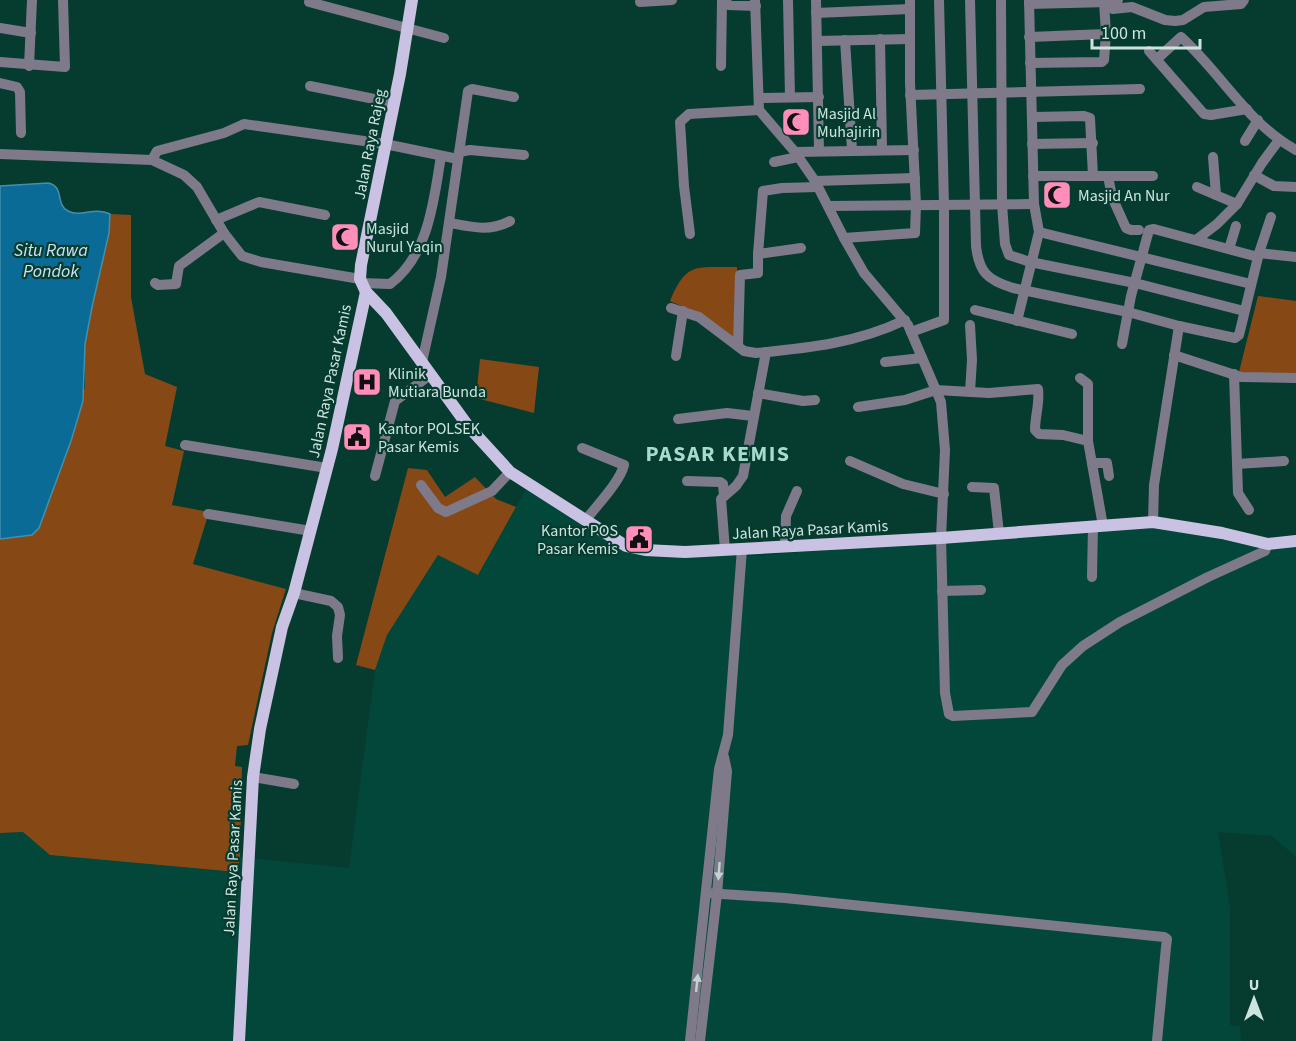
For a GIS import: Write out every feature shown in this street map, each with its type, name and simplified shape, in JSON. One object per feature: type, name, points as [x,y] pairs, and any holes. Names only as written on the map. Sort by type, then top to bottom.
[{"type":"main road","name":"Jalan Raya Rajeg","points":[[362,285],[363,258],[412,0]]},
{"type":"main road","name":"Jalan Raya Pasar Kamis","points":[[362,285],[386,313],[468,426],[510,472],[626,546],[685,552],[940,538],[1153,522],[1222,532],[1268,544],[1296,541]]},
{"type":"main road","name":"Jalan Raya Pasar Kamis","points":[[239,1041],[253,777],[260,729],[282,627],[294,593],[327,468],[362,285]]},
{"type":"street","points":[[29,66],[32,0]]},
{"type":"street","points":[[0,62],[65,67],[63,0]]},
{"type":"street","points":[[640,2],[672,0]]},
{"type":"street","points":[[724,0],[728,5],[755,3],[759,104],[817,184],[864,273],[905,320],[941,402],[945,430],[944,494],[940,538],[945,693],[946,708],[949,714],[953,716],[1032,712],[1062,664],[1083,646],[1120,622],[1265,551],[1268,544]]},
{"type":"street","points":[[721,66],[724,0]]},
{"type":"street","points":[[788,0],[790,97]]},
{"type":"street","points":[[816,0],[819,151]]},
{"type":"street","points":[[911,332],[944,322],[944,205],[939,0]]},
{"type":"street","points":[[970,0],[976,246],[981,269],[999,284],[1235,338],[1239,335],[1258,255],[1271,217]]},
{"type":"street","points":[[1001,0],[1002,204],[1007,251],[1013,258],[1135,283],[1244,311]]},
{"type":"street","points":[[1113,1],[1113,9],[1132,7],[1165,20],[1187,18],[1212,4],[1241,3],[1244,0]]},
{"type":"street","points":[[1017,321],[1039,232],[1034,204],[1029,2],[1113,1]]},
{"type":"street","points":[[1030,63],[1102,62],[1105,57],[1106,34],[1113,1]]},
{"type":"street","points":[[309,2],[407,30],[444,38]]},
{"type":"street","points":[[816,13],[910,5],[910,95],[916,205],[915,233],[844,238]]},
{"type":"street","points":[[0,28],[31,33]]},
{"type":"street","points":[[1029,37],[1106,34]]},
{"type":"street","points":[[1247,110],[1204,114],[1153,55],[1177,35],[1247,110],[1279,140],[1296,150]]},
{"type":"street","points":[[880,39],[882,149]]},
{"type":"street","points":[[816,41],[910,39]]},
{"type":"street","points":[[845,40],[852,150]]},
{"type":"street","points":[[0,83],[17,87],[20,92],[21,133]]},
{"type":"street","points":[[310,86],[394,103]]},
{"type":"street","points":[[910,95],[1140,89]]},
{"type":"street","points":[[422,362],[439,288],[469,90],[514,97]]},
{"type":"street","points":[[690,234],[680,122],[689,114],[790,97],[819,97]]},
{"type":"street","points":[[1032,117],[1088,117],[1091,120],[1093,143],[1093,176]]},
{"type":"street","points":[[1245,141],[1258,120]]},
{"type":"street","points":[[152,160],[158,151],[224,133],[244,124],[385,144],[441,156],[459,156],[470,150],[524,155]]},
{"type":"street","points":[[1196,240],[1217,224],[1237,204],[1279,140]]},
{"type":"street","points":[[1032,144],[1093,143]]},
{"type":"street","points":[[774,162],[796,154],[819,151],[914,150]]},
{"type":"street","points":[[0,154],[152,160],[187,176],[197,187],[238,253],[250,259],[362,285],[390,284],[418,249],[432,215],[441,156]]},
{"type":"street","points":[[1213,158],[1216,195]]},
{"type":"street","points":[[1254,175],[1274,186],[1296,187]]},
{"type":"street","points":[[1033,176],[1153,176]]},
{"type":"street","points":[[1108,176],[1112,197],[1126,228],[1139,230]]},
{"type":"street","points":[[738,346],[740,275],[758,273],[763,191],[817,184],[915,178]]},
{"type":"street","points":[[1197,187],[1237,204]]},
{"type":"street","points":[[216,220],[259,202],[325,215]]},
{"type":"street","points":[[828,206],[1034,204]]},
{"type":"street","points":[[450,223],[486,229],[501,226],[510,221]]},
{"type":"street","points":[[1229,249],[1236,226]]},
{"type":"street","points":[[1122,344],[1149,230],[1154,229],[1258,255],[1296,257]]},
{"type":"street","points":[[1039,232],[1251,284]]},
{"type":"street","points":[[155,283],[158,285],[176,284],[179,266],[224,233]]},
{"type":"street","points":[[758,255],[801,248]]},
{"type":"street","points":[[671,308],[699,317],[749,352],[840,343],[880,332],[905,320]]},
{"type":"street","points":[[975,310],[1072,334]]},
{"type":"street","points":[[676,356],[683,311]]},
{"type":"street","points":[[970,325],[972,360],[970,392]]},
{"type":"street","points":[[1153,522],[1154,485],[1179,327]]},
{"type":"street","points":[[725,550],[721,503],[724,496],[736,486],[743,476],[766,352]]},
{"type":"street","points":[[1174,355],[1241,377],[1296,378]]},
{"type":"street","points":[[885,362],[922,358]]},
{"type":"street","points":[[1234,374],[1238,493],[1249,510]]},
{"type":"street","points":[[375,476],[395,401],[430,375]]},
{"type":"street","points":[[1080,378],[1088,384],[1088,441],[1098,526],[1092,577]]},
{"type":"street","points":[[858,407],[905,400],[936,390],[990,393],[1038,389],[1040,399],[1035,417],[1035,430],[1039,434],[1063,435],[1088,441]]},
{"type":"street","points":[[758,393],[815,400]]},
{"type":"street","points":[[678,419],[727,413],[753,416]]},
{"type":"street","points":[[185,445],[327,468]]},
{"type":"street","points":[[582,448],[624,465],[610,489],[585,520]]},
{"type":"street","points":[[850,460],[903,484],[944,494]]},
{"type":"street","points":[[1236,464],[1284,461]]},
{"type":"street","points":[[1092,464],[1107,464],[1109,476]]},
{"type":"street","points":[[421,485],[438,508],[446,512],[492,491],[510,472]]},
{"type":"street","points":[[687,481],[720,482],[723,484],[724,496]]},
{"type":"street","points":[[972,487],[994,488],[999,533]]},
{"type":"street","points":[[785,545],[786,516],[797,492]]},
{"type":"street","points":[[208,514],[311,531]]},
{"type":"street","points":[[700,1041],[697,1026],[727,771],[722,750],[728,735],[742,549]]},
{"type":"street","points":[[942,591],[981,590]]},
{"type":"street","points":[[294,593],[331,602],[338,607],[340,615],[337,636],[338,658]]},
{"type":"street","points":[[253,777],[294,784]]},
{"type":"street","points":[[712,894],[785,897],[1164,937],[1167,939],[1157,1041]]},
{"type":"street","points":[[690,1041],[697,1026]]},
{"type":"shaded area","points":[[110,214],[131,215],[131,297],[145,374],[177,387],[165,446],[184,451],[172,505],[209,512],[193,564],[286,589],[272,633],[248,745],[237,746],[235,766],[242,767],[240,857],[237,872],[50,855],[23,832],[0,833],[0,539],[32,535],[39,528],[71,441],[85,387],[85,344],[109,233]]},
{"type":"shaded area","points":[[703,267],[737,267],[737,343],[707,317],[670,301],[688,272]]},
{"type":"shaded area","points":[[1258,296],[1296,301],[1296,380],[1238,376]]},
{"type":"shaded area","points":[[480,359],[539,367],[534,413],[476,398]]},
{"type":"shaded area","points":[[408,468],[427,470],[445,497],[475,477],[496,499],[516,507],[478,575],[438,555],[387,635],[375,670],[356,665]]},
{"type":"shaded area","points":[[526,489],[640,555],[751,556],[1155,525],[1296,546],[1296,857],[1272,836],[1218,832],[1230,907],[1230,1025],[1240,1026],[1241,1041],[0,1041],[0,833],[23,832],[51,855],[237,872],[240,857],[349,868],[375,670],[387,635],[438,555],[479,574]]},
{"type":"water","name":"Situ Rawa Pondok","points":[[48,183],[56,188],[62,205],[68,211],[78,213],[98,211],[110,214],[109,233],[85,344],[83,401],[71,441],[39,528],[32,535],[0,539],[0,186]]},
{"type":"place","name":"Masjid Al Muhajirin","points":[[796,122]]},
{"type":"place","name":"Masjid An Nur","points":[[1057,195]]},
{"type":"place","name":"Masjid Nurul Yaqin","points":[[345,237]]},
{"type":"place","name":"Klinik Mutiara Bunda","points":[[367,382]]},
{"type":"place","name":"Kantor POLSEK Pasar Kemis","points":[[357,437]]},
{"type":"place","name":"Kantor POS Pasar Kemis","points":[[639,539]]},
{"type":"district","name":"PASAR KEMIS","points":[[718,453]]}]
